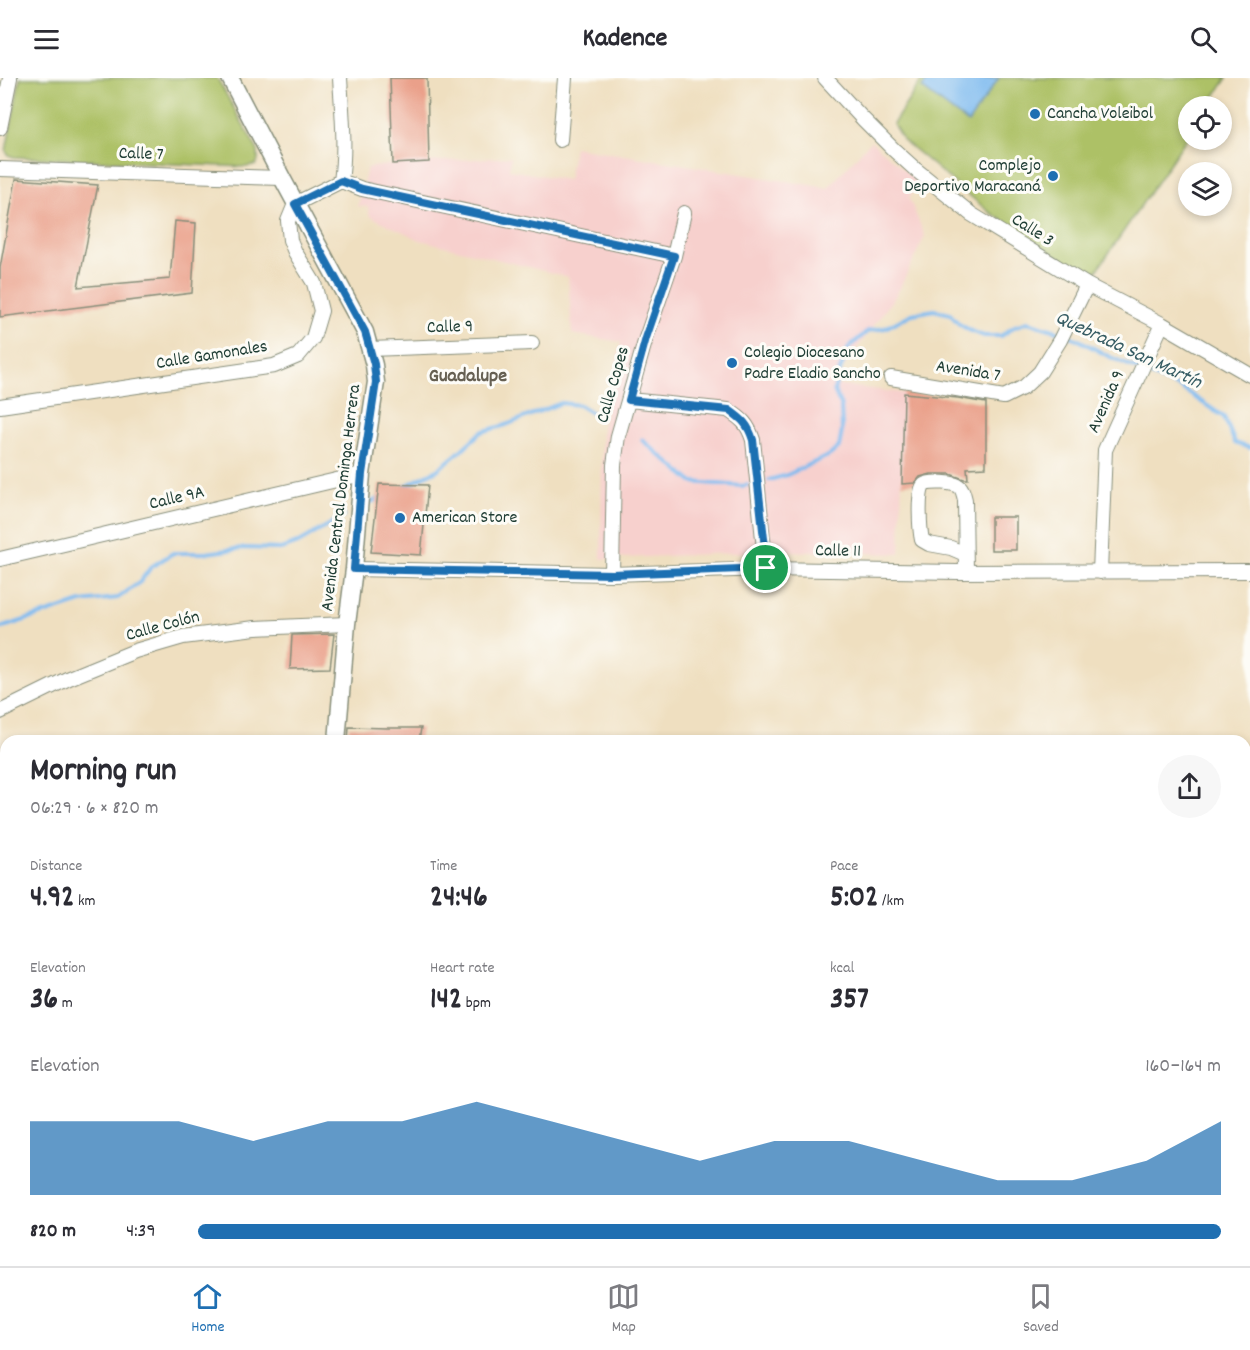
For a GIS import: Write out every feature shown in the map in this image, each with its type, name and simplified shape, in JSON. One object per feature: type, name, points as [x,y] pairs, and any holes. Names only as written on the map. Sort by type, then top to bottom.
[{"type":"main road","name":"Avenida Central Dominga Herrera","points":[[230,78],[365,332],[374,364],[376,382],[362,474],[354,569],[333,735]]},
{"type":"street","points":[[0,128],[10,78]]},
{"type":"street","points":[[340,78],[343,147],[341,181]]},
{"type":"street","points":[[560,140],[565,78]]},
{"type":"street","name":"Calle 3","points":[[825,78],[894,150],[971,214],[1087,285],[1162,324],[1250,375]]},
{"type":"street","name":"Calle 7","points":[[0,169],[282,178]]},
{"type":"street","points":[[295,204],[341,181],[362,189],[674,256]]},
{"type":"street","name":"Calle Gamonales","points":[[0,406],[274,366],[298,356],[313,338],[321,311],[314,283],[295,252],[291,240],[288,221],[295,204]]},
{"type":"street","name":"Calle Copes","points":[[612,574],[614,465],[618,436],[646,338],[674,256],[684,213]]},
{"type":"street","name":"Avenida 7","points":[[891,378],[1004,397],[1024,387],[1040,372],[1068,326],[1087,285]]},
{"type":"street","name":"Avenida 9","points":[[1100,572],[1105,450],[1162,324]]},
{"type":"street","name":"Calle 9","points":[[370,349],[532,343]]},
{"type":"street","points":[[629,400],[729,410],[740,417],[750,429],[755,451],[766,568]]},
{"type":"street","name":"Calle 9A","points":[[0,559],[362,474]]},
{"type":"street","points":[[965,554],[922,540],[921,489],[925,484],[956,484],[963,491],[966,572]]},
{"type":"street","name":"Calle 11","points":[[354,569],[612,574],[766,568],[966,572],[1250,571]]},
{"type":"street","name":"Calle Colón","points":[[0,712],[69,678],[135,651],[183,637],[255,628],[347,624]]},
{"type":"shaded area","name":"Colegio Diocesano Padre Eladio Sancho","points":[[871,141],[919,183],[909,198],[925,236],[897,294],[831,384],[904,393],[900,554],[777,551],[601,559],[602,428],[621,342],[572,334],[568,277],[420,240],[370,216],[368,207],[358,206],[367,168],[393,164],[511,157],[509,170],[568,180],[574,147],[828,188]]},
{"type":"green space","points":[[20,78],[217,78],[258,151],[258,160],[256,165],[246,167],[8,155],[6,151]]},
{"type":"green space","name":"Complejo Deportivo Maracaná","points":[[923,78],[1227,78],[1215,96],[1178,96],[1179,150],[1094,275],[1077,269],[988,211],[903,140],[893,124]]},
{"type":"water","points":[[929,78],[999,78],[968,123],[922,88]]},
{"type":"building","points":[[390,78],[427,78],[429,162],[393,164]]},
{"type":"building","points":[[16,179],[98,185],[78,287],[170,279],[175,221],[196,223],[192,293],[0,317],[0,268]]},
{"type":"building","points":[[904,393],[986,403],[986,467],[967,468],[968,479],[950,474],[931,474],[920,477],[915,483],[902,484]]},
{"type":"building","name":"American Store","points":[[379,484],[428,485],[421,555],[371,552]]},
{"type":"building","points":[[991,517],[1016,517],[1016,550],[991,550]]},
{"type":"building","points":[[334,634],[330,668],[290,669],[292,635]]},
{"type":"building","points":[[349,727],[421,728],[420,735],[348,735]]},
{"type":"waterway","name":"Quebrada San Martín","points":[[769,480],[787,475],[830,455],[839,447],[842,431],[841,406],[834,390],[849,347],[868,331],[885,328],[912,314],[934,310],[950,314],[959,324],[984,336],[1001,336],[1015,326],[1028,322],[1060,332]]},
{"type":"waterway","name":"Quebrada San Martín","points":[[1067,335],[1181,388],[1224,417],[1235,443],[1250,448]]},
{"type":"waterway","name":"Quebrada San Martín","points":[[403,487],[437,470],[481,432],[506,425],[561,403],[579,405],[597,416]]},
{"type":"waterway","name":"Quebrada San Martín","points":[[642,440],[692,482],[747,485]]},
{"type":"waterway","name":"Quebrada San Martín","points":[[367,504],[380,498]]},
{"type":"waterway","name":"Quebrada San Martín","points":[[0,628],[81,602],[118,598],[140,582],[151,567],[173,553],[206,553],[243,548],[281,549],[298,543],[344,516]]},
{"type":"place","name":"Cancha Voleibol","points":[[1035,114]]},
{"type":"place","name":"Complejo Deportivo Maracaná","points":[[1053,176]]},
{"type":"place","name":"Colegio Diocesano Padre Eladio Sancho","points":[[732,363]]},
{"type":"place","name":"American Store","points":[[400,518]]},
{"type":"district","name":"Guadalupe","points":[[468,377]]},
{"type":"route","points":[[341,181],[362,189],[674,256],[646,338],[629,400],[729,410],[740,417],[750,429],[766,568],[612,574],[354,569],[362,474],[376,382],[374,364],[365,332],[295,204],[341,181]]}]
